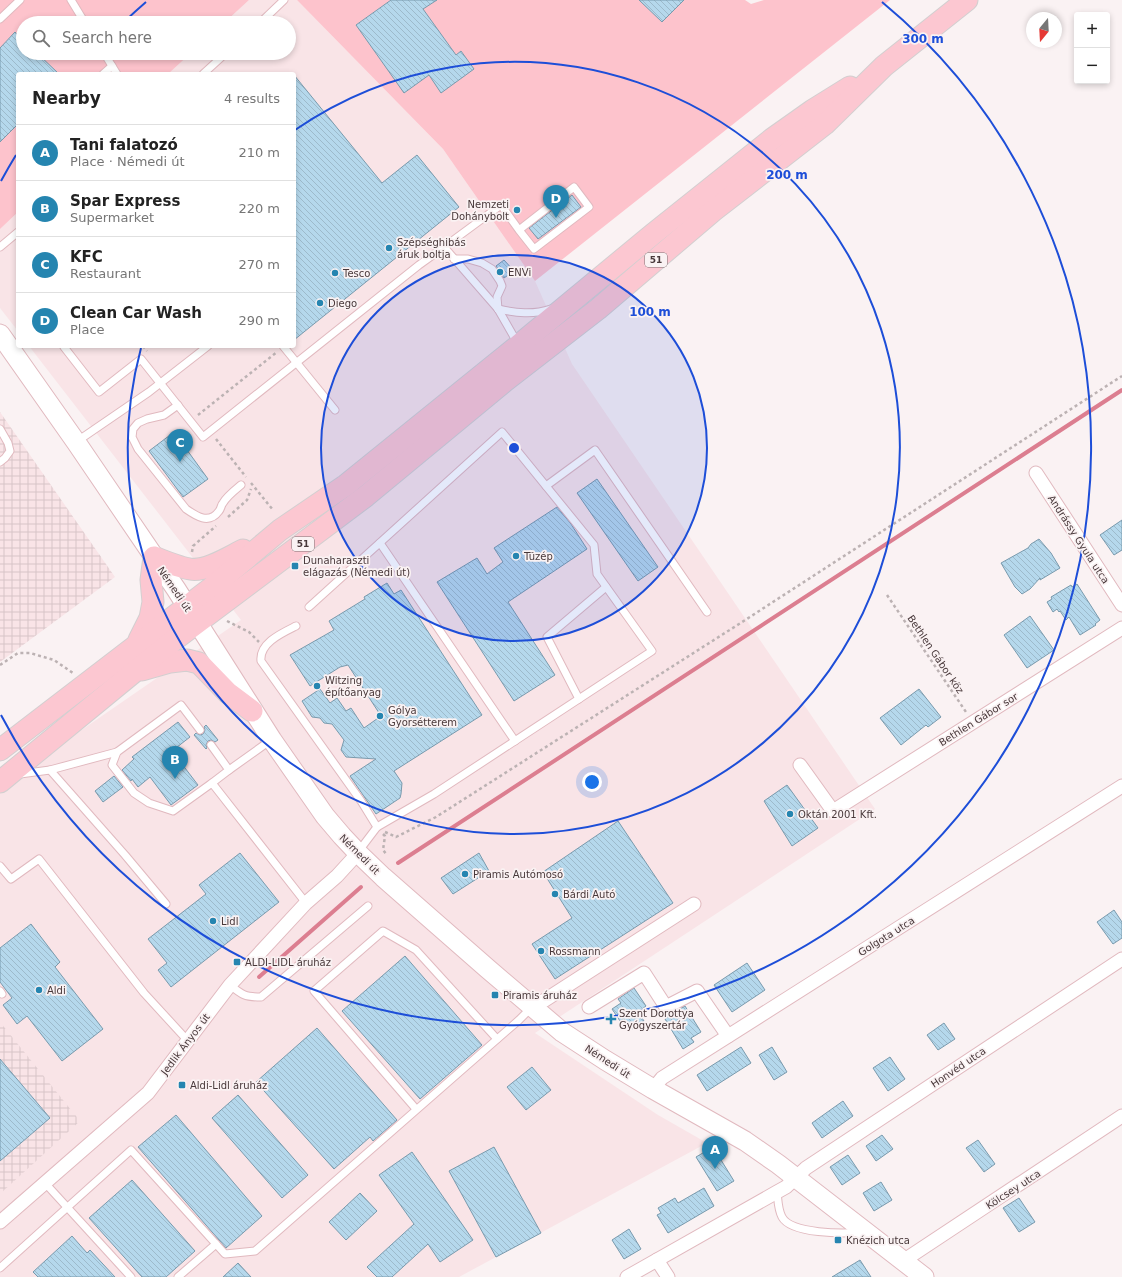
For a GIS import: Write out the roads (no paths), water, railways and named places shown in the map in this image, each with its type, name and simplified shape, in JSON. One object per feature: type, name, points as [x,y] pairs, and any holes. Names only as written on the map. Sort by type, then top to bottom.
[{"type":"main road","name":"51","points":[[0,750],[138,643],[192,614],[366,496],[509,374],[598,308],[713,211],[825,124],[884,66],[967,0]]},
{"type":"main road","name":"51","points":[[4,778],[134,672],[192,614],[211,588],[280,530],[346,485],[520,350],[576,298],[653,234],[772,140],[813,110],[884,66]]},
{"type":"main road","name":"Némedi út","points":[[0,334],[154,557],[272,740],[325,816],[358,853],[395,888],[562,1032],[653,1089],[745,1141],[796,1177],[921,1276]]},
{"type":"main road","points":[[138,643],[150,618],[154,602],[151,580],[154,557],[169,564],[192,570],[211,567],[280,530]]},
{"type":"main road","points":[[134,672],[170,662],[187,660],[199,663],[228,692],[252,711]]},
{"type":"street","name":"Andrássy Gyula utca","points":[[1036,473],[1118,591],[1122,605]]},
{"type":"street","name":"Bethlen Gábor sor","points":[[800,764],[833,811],[1122,628]]},
{"type":"street","name":"Golgota utca","points":[[653,1089],[662,1078],[1122,786]]},
{"type":"street","name":"Jedlik Ányos út","points":[[0,1222],[148,1093],[230,985],[306,903],[337,876],[358,853]]},
{"type":"street","points":[[532,1006],[545,1000],[694,904]]},
{"type":"street","name":"Honvéd utca","points":[[796,1177],[806,1168],[1122,959]]},
{"type":"street","points":[[589,1007],[644,973],[666,1007],[697,990],[728,1036]]},
{"type":"street","name":"Kölcsey utca","points":[[903,1261],[1122,1116]]},
{"type":"street","points":[[627,1277],[786,1187],[796,1177]]},
{"type":"street","points":[[656,1260],[668,1277]]},
{"type":"lane","points":[[0,19],[20,0]]},
{"type":"lane","points":[[71,0],[81,16]]},
{"type":"lane","points":[[267,16],[284,0]]},
{"type":"lane","points":[[108,60],[116,72]]},
{"type":"lane","points":[[205,72],[218,60]]},
{"type":"lane","points":[[105,72],[112,66]]},
{"type":"lane","points":[[65,348],[99,392],[142,359],[204,437],[419,265],[501,205],[519,230],[534,249],[589,207],[574,187],[519,230]]},
{"type":"lane","points":[[0,247],[16,234]]},
{"type":"lane","points":[[444,247],[498,310],[520,350]]},
{"type":"lane","points":[[454,259],[468,259],[482,263],[492,269],[502,286],[497,297],[498,310]]},
{"type":"lane","points":[[498,310],[523,313],[540,313],[558,307],[576,298]]},
{"type":"lane","points":[[76,442],[160,383],[205,348]]},
{"type":"lane","points":[[285,348],[335,410]]},
{"type":"lane","points":[[178,405],[164,415],[146,419],[138,423],[133,429],[132,437],[138,449],[186,509],[196,516],[204,519],[211,518],[219,511],[221,504],[241,485]]},
{"type":"lane","points":[[0,430],[8,443],[10,451],[0,462]]},
{"type":"lane","points":[[309,607],[502,432],[594,546],[597,574],[652,651],[434,794],[377,827],[358,853]]},
{"type":"lane","points":[[546,486],[595,450],[707,612]]},
{"type":"lane","points":[[380,543],[515,741]]},
{"type":"lane","points":[[579,699],[547,637],[606,587]]},
{"type":"lane","points":[[296,626],[281,634],[264,648],[260,655],[261,661],[361,802],[377,827]]},
{"type":"lane","points":[[4,778],[50,770],[117,752],[181,705],[200,730]]},
{"type":"lane","points":[[117,752],[112,765],[134,793],[149,803],[174,811],[272,740]]},
{"type":"lane","points":[[211,745],[229,770]]},
{"type":"lane","points":[[50,770],[166,904]]},
{"type":"lane","points":[[212,783],[306,903]]},
{"type":"lane","points":[[0,866],[11,879],[39,859],[144,993],[188,1041]]},
{"type":"lane","points":[[230,985],[241,994],[249,997],[260,997],[368,906]]},
{"type":"lane","points":[[416,1109],[314,991],[382,930],[416,950],[497,1039]]},
{"type":"lane","points":[[0,1268],[131,1150],[225,1254],[255,1251],[497,1039],[532,1006]]},
{"type":"lane","points":[[45,1183],[131,1277]]},
{"type":"lane","points":[[777,1192],[782,1218],[795,1226],[826,1232],[848,1234],[866,1231]]},
{"type":"lane","points":[[178,1277],[216,1244]]},
{"type":"waterway","points":[[398,863],[1122,390]]},
{"type":"waterway","points":[[259,977],[361,887]]},
{"type":"place","name":"Nemzeti Dohánybolt","points":[[517,210]]},
{"type":"place","name":"Clean Car Wash","points":[[556,218]]},
{"type":"place","name":"Szépséghibás áruk boltja","points":[[389,248]]},
{"type":"place","name":"ENVi","points":[[500,272]]},
{"type":"place","name":"Tesco","points":[[335,273]]},
{"type":"place","name":"Diego","points":[[320,303]]},
{"type":"place","name":"KFC","points":[[180,462]]},
{"type":"place","name":"Tüzép","points":[[516,556]]},
{"type":"place","name":"Dunaharaszti elágazás (Némedi út)","points":[[295,566]]},
{"type":"place","name":"Witzing építőanyag","points":[[317,686]]},
{"type":"place","name":"Gólya Gyorsétterem","points":[[380,716]]},
{"type":"place","name":"Spar Express","points":[[175,779]]},
{"type":"place","name":"Oktán 2001 Kft.","points":[[790,814]]},
{"type":"place","name":"Piramis Autómosó","points":[[465,874]]},
{"type":"place","name":"Bárdi Autó","points":[[555,894]]},
{"type":"place","name":"Lidl","points":[[213,921]]},
{"type":"place","name":"Rossmann","points":[[541,951]]},
{"type":"place","name":"ALDI-LIDL áruház","points":[[237,962]]},
{"type":"place","name":"Aldi","points":[[39,990]]},
{"type":"place","name":"Piramis áruház","points":[[495,995]]},
{"type":"place","name":"Szent Dorottya Gyógyszertár","points":[[611,1019]]},
{"type":"place","name":"Aldi-Lidl áruház","points":[[182,1085]]},
{"type":"place","name":"Tani falatozó","points":[[715,1169]]},
{"type":"place","name":"Knézich utca","points":[[838,1240]]}]
